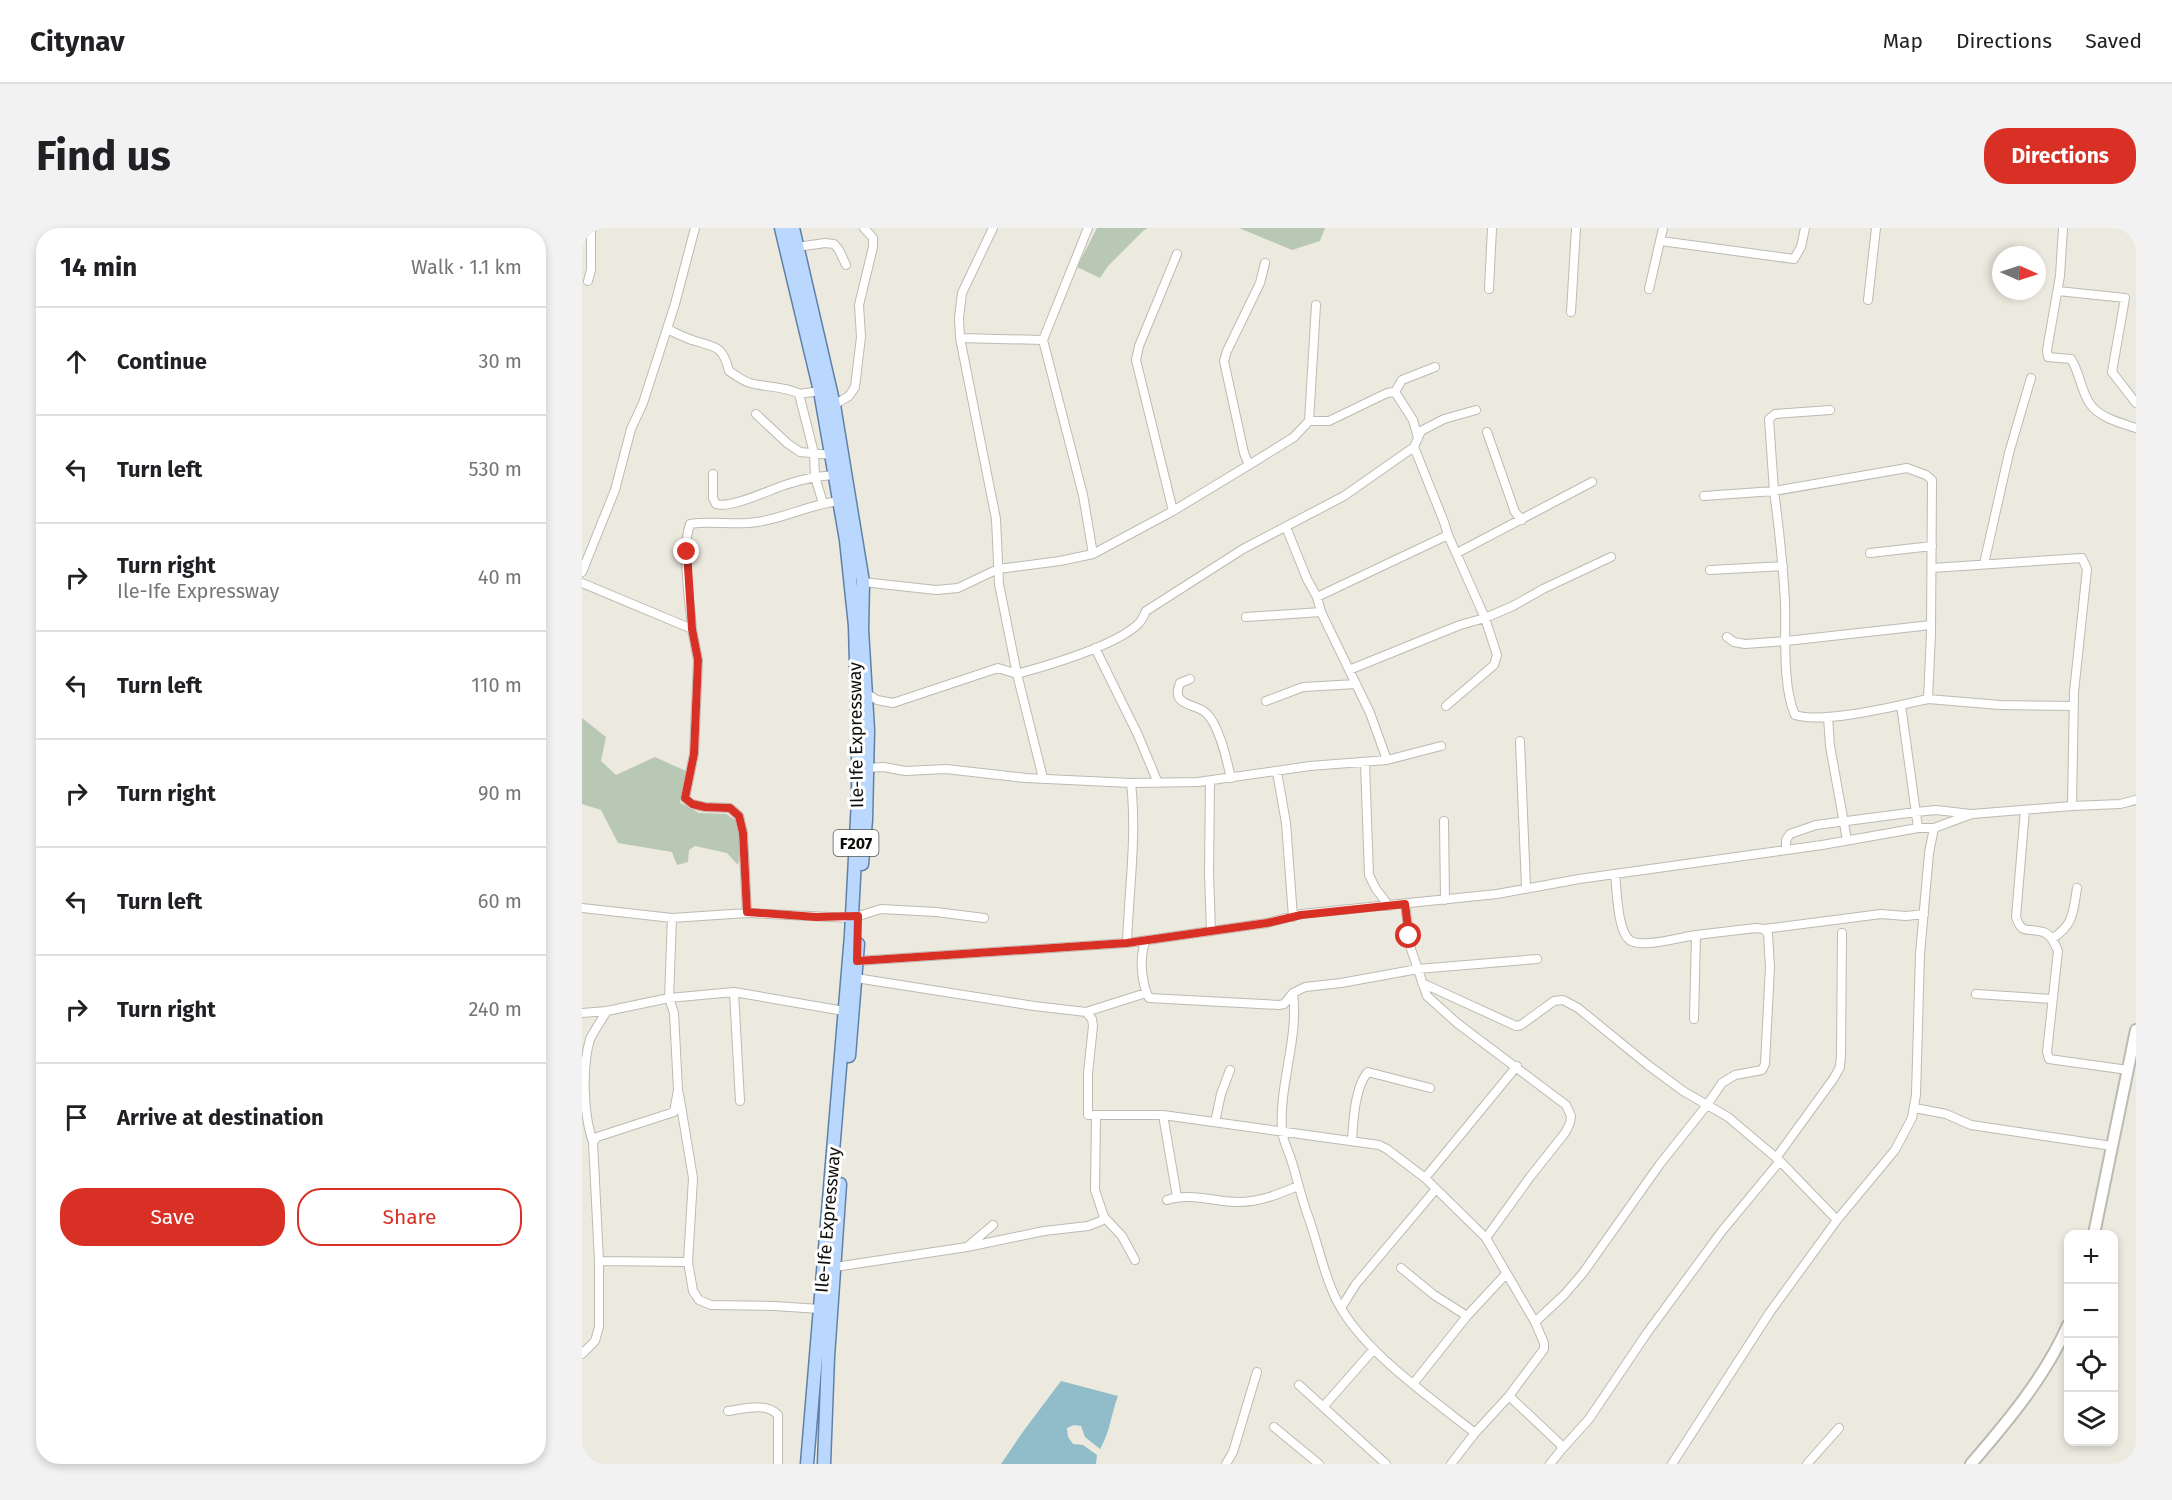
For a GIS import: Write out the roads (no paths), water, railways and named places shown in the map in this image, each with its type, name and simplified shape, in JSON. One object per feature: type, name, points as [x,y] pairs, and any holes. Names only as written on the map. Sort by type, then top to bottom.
[{"type":"main road","name":"Ile-Ife Expressway","points":[[781,228],[820,391],[840,501],[852,590],[867,768],[866,820],[844,1011],[823,1318],[824,1464]]},
{"type":"main road","name":"Ile-Ife Expressway","points":[[793,228],[834,405],[862,582],[866,693],[862,718],[858,800],[856,978],[845,1103],[835,1267],[823,1318]]},
{"type":"main road","points":[[2095,1230],[2136,1029]]},
{"type":"main road","points":[[1971,1464],[2039,1380],[2056,1353],[2064,1334]]},
{"type":"main road","name":"Ile-Ife Expressway","points":[[807,1464],[823,1356]]},
{"type":"street","points":[[588,280],[591,270],[591,228]]},
{"type":"street","points":[[582,572],[615,489],[631,429],[643,403],[667,329],[695,228]]},
{"type":"street","points":[[834,405],[849,396],[855,387],[861,337],[859,305],[873,247],[873,238],[864,228]]},
{"type":"street","points":[[993,228],[962,293],[959,318],[960,338],[996,519],[1002,606],[1043,778]]},
{"type":"street","points":[[1088,228],[1043,340],[1083,495],[1093,554]]},
{"type":"street","points":[[1489,289],[1492,228]]},
{"type":"street","points":[[1571,312],[1576,228]]},
{"type":"street","points":[[1649,289],[1663,228]]},
{"type":"street","points":[[1661,241],[1794,259],[1801,247],[1805,228]]},
{"type":"street","points":[[1868,300],[1876,228]]},
{"type":"street","points":[[2063,228],[2058,291],[2047,350],[2048,357],[2071,359],[2090,404],[2112,420],[2136,428]]},
{"type":"street","points":[[797,247],[834,244],[846,265]]},
{"type":"street","points":[[1173,511],[1136,360],[1139,346],[1177,254]]},
{"type":"street","points":[[1249,465],[1244,453],[1224,361],[1260,283],[1265,263]]},
{"type":"street","points":[[2058,291],[2125,297],[2112,372],[2133,393],[2136,403]]},
{"type":"street","points":[[862,582],[936,590],[958,588],[999,569],[1093,554],[1173,511],[1249,465],[1294,437],[1309,421],[1316,305]]},
{"type":"street","points":[[667,329],[711,344],[720,350],[726,359],[729,371],[750,383],[768,388],[793,390],[799,394],[820,391]]},
{"type":"street","points":[[960,338],[1043,340]]},
{"type":"street","points":[[1395,392],[1402,381],[1435,367]]},
{"type":"street","points":[[1984,564],[2007,462],[2031,378]]},
{"type":"street","points":[[1309,421],[1329,422],[1387,393],[1395,392]]},
{"type":"street","points":[[1395,392],[1413,420],[1418,438]]},
{"type":"street","points":[[799,394],[814,453],[815,477],[823,503]]},
{"type":"street","points":[[866,693],[877,700],[893,703],[998,668],[1017,674],[1095,648],[1139,624],[1146,611],[1226,560],[1344,495],[1414,447],[1421,431],[1444,419],[1476,410]]},
{"type":"street","points":[[1830,410],[1775,414],[1769,420],[1774,492],[1783,566],[1788,678],[1791,708],[1795,715],[1806,718],[1828,717],[1928,699],[2000,705],[2074,706]]},
{"type":"street","points":[[756,414],[800,452],[832,455]]},
{"type":"street","points":[[1487,432],[1515,512],[1522,520]]},
{"type":"street","points":[[1414,447],[1448,535],[1485,618],[1497,655],[1494,664],[1446,706]]},
{"type":"street","points":[[1704,496],[1774,492],[1907,468],[1926,475],[1932,480],[1928,699]]},
{"type":"street","points":[[713,474],[713,498],[716,504],[723,506],[815,477],[834,475]]},
{"type":"street","points":[[1457,553],[1592,482]]},
{"type":"street","points":[[747,912],[743,833],[739,816],[730,808],[705,807],[692,804],[685,798],[694,754],[698,660],[692,629],[687,532],[690,524],[756,522],[823,503],[840,501]]},
{"type":"street","points":[[1286,527],[1307,579],[1317,597],[1321,612],[1370,712],[1387,760]]},
{"type":"street","points":[[1317,597],[1448,535]]},
{"type":"street","points":[[1870,554],[1932,546]]},
{"type":"street","points":[[1349,670],[1513,606],[1611,557]]},
{"type":"street","points":[[1932,568],[2082,558],[2087,569],[2074,692],[2072,806]]},
{"type":"street","points":[[1710,570],[1783,566]]},
{"type":"street","points":[[582,583],[692,629]]},
{"type":"street","points":[[1246,617],[1321,612]]},
{"type":"street","points":[[1727,637],[1734,642],[1745,644],[1931,625]]},
{"type":"street","points":[[1095,648],[1138,735],[1158,783]]},
{"type":"street","points":[[1190,679],[1180,683],[1178,695],[1180,700],[1206,713],[1220,736],[1231,778]]},
{"type":"street","points":[[1266,701],[1303,687],[1356,684]]},
{"type":"street","points":[[1901,705],[1918,828]]},
{"type":"street","points":[[1828,717],[1830,746],[1847,840]]},
{"type":"street","points":[[1520,741],[1526,887]]},
{"type":"street","points":[[867,768],[884,767],[905,771],[946,769],[1043,778],[1158,783],[1210,781],[1310,766],[1365,763],[1387,760],[1441,746]]},
{"type":"street","points":[[1365,763],[1369,875],[1389,906]]},
{"type":"street","points":[[1276,772],[1286,823],[1293,917]]},
{"type":"street","points":[[1210,781],[1211,932]]},
{"type":"street","points":[[1127,943],[1129,880],[1134,848],[1131,783]]},
{"type":"street","points":[[1786,849],[1786,840],[1798,829],[1843,822],[1936,810],[1972,814],[2136,801]]},
{"type":"street","points":[[2025,810],[2016,917],[2018,925],[2024,930],[2045,932],[2052,939],[2058,951],[2047,1052],[2049,1059],[2128,1070]]},
{"type":"street","points":[[857,961],[1127,943],[1211,932],[1301,915],[1497,894],[1526,887],[1722,860],[1918,828],[1934,828],[1972,814]]},
{"type":"street","points":[[1444,821],[1445,900]]},
{"type":"street","points":[[1672,1464],[1770,1312],[1838,1220],[1895,1150],[1912,1118],[1915,1108],[1920,954],[1929,853],[1934,828]]},
{"type":"street","points":[[1615,874],[1622,924],[1627,938],[1632,942],[1645,943],[1881,914],[1906,916],[1924,914]]},
{"type":"street","points":[[2052,939],[2067,929],[2073,914],[2077,888]]},
{"type":"street","points":[[1405,904],[1411,949],[1427,996],[1566,1105],[1571,1116],[1565,1133],[1486,1238]]},
{"type":"street","points":[[582,908],[672,918],[747,912],[855,917],[880,909],[936,912],[984,918]]},
{"type":"street","points":[[672,918],[669,998],[674,1013],[678,1090],[693,1178],[688,1262],[693,1291],[699,1300],[711,1305],[750,1305],[823,1318]]},
{"type":"street","points":[[1535,1322],[1583,1273],[1660,1164],[1707,1106],[1722,1083],[1728,1078],[1762,1070],[1765,1064],[1770,967],[1768,934],[1764,929]]},
{"type":"street","points":[[1550,1464],[1589,1419],[1647,1333],[1778,1160],[1840,1067],[1843,995],[1842,933]]},
{"type":"street","points":[[1694,1019],[1696,935]]},
{"type":"street","points":[[1146,940],[1142,957],[1146,993],[1149,998],[1154,999],[1279,1005],[1284,1004],[1293,993],[1305,987],[1418,969],[1537,959]]},
{"type":"street","points":[[856,978],[1086,1012],[1146,993]]},
{"type":"street","points":[[1422,983],[1516,1026],[1521,1025],[1554,1001],[1563,1000],[1578,1008],[1647,1065],[1728,1118],[1778,1160],[1838,1220]]},
{"type":"street","points":[[734,992],[740,1101]]},
{"type":"street","points":[[582,1013],[607,1011],[669,998],[734,992],[844,1011]]},
{"type":"street","points":[[1293,993],[1293,1033],[1285,1083],[1282,1131],[1323,1263],[1341,1308],[1351,1323],[1374,1348],[1475,1433]]},
{"type":"street","points":[[1976,994],[2053,999]]},
{"type":"street","points":[[582,1354],[595,1341],[599,1327],[599,1261],[593,1142],[588,1126],[584,1095],[584,1060],[589,1041],[607,1011]]},
{"type":"street","points":[[1086,1012],[1092,1019],[1093,1026],[1088,1114],[1163,1115],[1379,1145],[1425,1178],[1486,1238],[1535,1322],[1544,1343],[1544,1349],[1509,1396],[1475,1433],[1451,1464]]},
{"type":"street","points":[[1425,1178],[1516,1066]]},
{"type":"street","points":[[1215,1122],[1221,1094],[1230,1070]]},
{"type":"street","points":[[1352,1141],[1357,1101],[1364,1076],[1368,1072],[1430,1088]]},
{"type":"street","points":[[593,1142],[597,1137],[674,1112],[678,1090]]},
{"type":"street","points":[[1915,1108],[1947,1114],[1971,1125],[2112,1146]]},
{"type":"street","points":[[1096,1115],[1095,1190],[1104,1217],[1122,1236],[1135,1260]]},
{"type":"street","points":[[1163,1115],[1177,1197]]},
{"type":"street","points":[[1167,1200],[1177,1197],[1236,1202],[1257,1201],[1298,1186]]},
{"type":"street","points":[[1341,1308],[1362,1277],[1436,1189]]},
{"type":"street","points":[[835,1267],[967,1247],[1044,1231],[1088,1226],[1101,1221],[1104,1217]]},
{"type":"street","points":[[967,1247],[993,1225]]},
{"type":"street","points":[[599,1261],[688,1262]]},
{"type":"street","points":[[1401,1268],[1434,1295],[1467,1316]]},
{"type":"street","points":[[1413,1383],[1467,1316],[1506,1274]]},
{"type":"street","points":[[1323,1407],[1374,1348]]},
{"type":"street","points":[[1226,1464],[1233,1452],[1257,1372]]},
{"type":"street","points":[[1299,1385],[1386,1464]]},
{"type":"street","points":[[1509,1396],[1560,1444],[1562,1449]]},
{"type":"street","points":[[728,1411],[764,1407],[772,1409],[778,1415],[778,1464]]},
{"type":"street","points":[[1274,1427],[1319,1464]]},
{"type":"street","points":[[1807,1464],[1839,1428]]},
{"type":"water","points":[[1061,1381],[1118,1396],[1100,1449],[1085,1437],[1081,1426],[1074,1425],[1067,1428],[1068,1437],[1073,1444],[1083,1445],[1097,1455],[1096,1464],[1001,1464],[1022,1433]]}]
